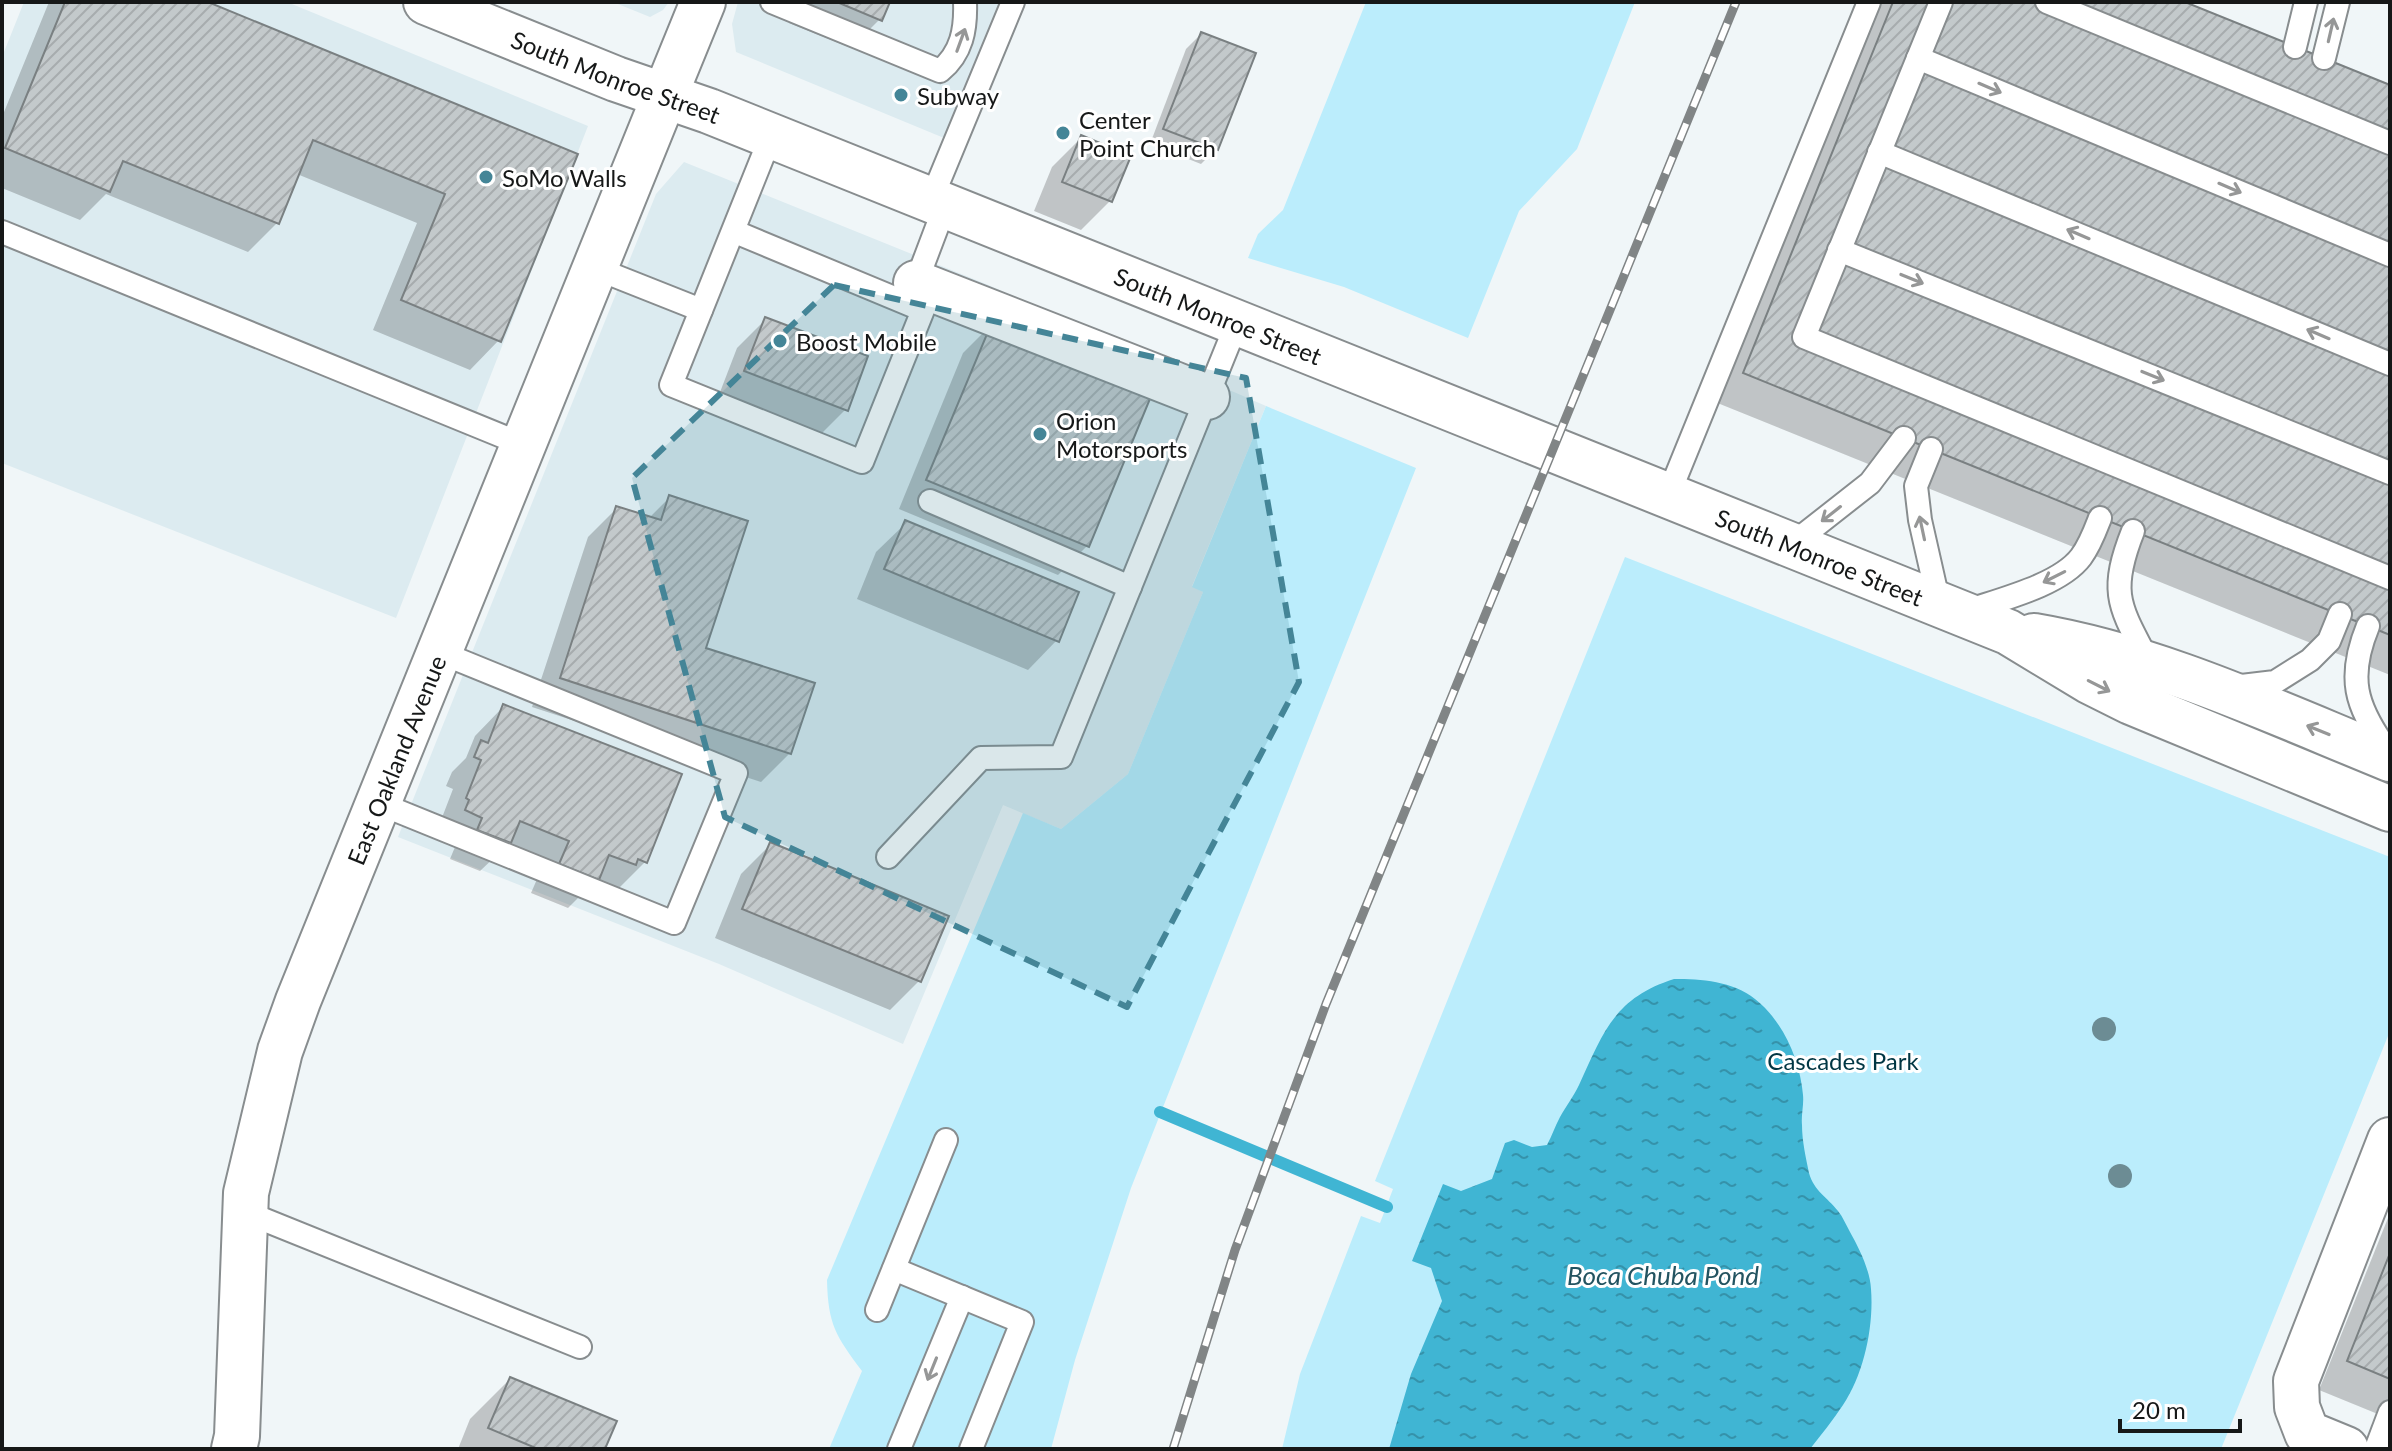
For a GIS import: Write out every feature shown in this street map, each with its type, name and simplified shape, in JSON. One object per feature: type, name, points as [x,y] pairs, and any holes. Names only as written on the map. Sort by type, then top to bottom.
[{"type":"main road","name":"South Monroe Street","points":[[426,2],[616,79],[771,136],[2008,632],[2049,659],[2131,702],[2390,809]]},
{"type":"main road","name":"East Oakland Avenue","points":[[246,1445],[246,1193],[280,1051],[703,2]]},
{"type":"main road","points":[[912,294],[1207,397]]},
{"type":"main road","name":"South Monroe Street","points":[[2008,632],[2060,641],[2150,664],[2390,757]]},
{"type":"main road","points":[[2315,1444],[2297,1407],[2299,1371],[2390,1140]]},
{"type":"lane","points":[[772,2],[940,71],[957,52],[966,27],[965,2]]},
{"type":"lane","points":[[912,294],[938,203],[1013,2]]},
{"type":"lane","points":[[1668,496],[1869,2]]},
{"type":"lane","points":[[1941,2],[1804,337],[2390,578]]},
{"type":"lane","points":[[2047,2],[2390,143]]},
{"type":"lane","points":[[2295,47],[2306,2]]},
{"type":"lane","points":[[2324,58],[2338,2]]},
{"type":"lane","points":[[1918,58],[2390,255]]},
{"type":"lane","points":[[733,231],[912,294],[923,310],[862,462],[671,385],[771,136]]},
{"type":"lane","points":[[1879,152],[2390,364]]},
{"type":"lane","points":[[2,232],[524,445]]},
{"type":"lane","points":[[1839,250],[2390,473]]},
{"type":"lane","points":[[595,268],[701,310]]},
{"type":"lane","points":[[888,857],[981,758],[1061,757],[1237,323]]},
{"type":"lane","points":[[1791,545],[1870,483],[1904,438]]},
{"type":"lane","points":[[1931,449],[1916,486],[1920,520],[1950,609],[2037,586],[2066,571],[2087,548],[2100,518]]},
{"type":"lane","points":[[930,501],[1130,587]]},
{"type":"lane","points":[[2133,531],[2121,563],[2119,586],[2123,611],[2150,664]]},
{"type":"lane","points":[[2217,689],[2275,682],[2292,672],[2329,641],[2340,614]]},
{"type":"lane","points":[[2368,626],[2356,658],[2355,684],[2367,719],[2390,757]]},
{"type":"lane","points":[[378,803],[674,923],[736,773],[439,652]]},
{"type":"lane","points":[[877,1310],[946,1140]]},
{"type":"lane","points":[[245,1212],[580,1347]]},
{"type":"lane","points":[[894,1269],[1022,1322],[971,1449]]},
{"type":"lane","points":[[899,1449],[962,1297]]},
{"type":"lane","points":[[2376,1449],[2390,1412]]},
{"type":"highlighted area","points":[[834,285],[1246,378],[1299,682],[1127,1007],[725,817],[632,478]]},
{"type":"shaded area","points":[[24,2],[287,2],[588,126],[396,618],[2,463],[2,57]]},
{"type":"shaded area","points":[[613,2],[669,2],[663,10],[650,17]]},
{"type":"shaded area","name":"Subway","points":[[738,2],[1000,2],[944,138],[736,52],[732,24]]},
{"type":"shaded area","points":[[684,162],[986,284],[1266,406],[1192,586],[1203,592],[1128,774],[1061,829],[1003,805],[903,1044],[719,964],[398,837],[656,194]]},
{"type":"green space","points":[[1366,2],[1635,2],[1577,149],[1519,211],[1468,338],[1344,287],[1248,258],[1258,234],[1283,210]]},
{"type":"green space","points":[[1266,406],[1416,468],[1131,1188],[1075,1360],[1051,1449],[829,1449],[862,1371],[835,1329],[829,1308],[827,1280],[1023,813],[1061,829],[1128,774],[1203,592],[1192,587]]},
{"type":"green space","name":"Cascades Park","points":[[1625,557],[2390,857],[2390,1031],[2221,1449],[1282,1449],[1300,1374],[1361,1216],[1380,1223],[1393,1189],[1375,1181]]},
{"type":"water","name":"Boca Chuba Pond","points":[[1674,979],[1716,982],[1746,993],[1774,1018],[1794,1055],[1803,1095],[1802,1131],[1811,1179],[1843,1218],[1864,1259],[1870,1282],[1872,1303],[1866,1349],[1857,1379],[1843,1405],[1810,1449],[1389,1449],[1411,1374],[1442,1301],[1431,1268],[1412,1261],[1443,1184],[1461,1191],[1492,1179],[1505,1143],[1514,1140],[1532,1147],[1547,1145],[1613,1020],[1637,996]]},
{"type":"building","name":"SoMo Walls","points":[[65,2],[208,2],[578,154],[501,342],[401,300],[445,194],[313,140],[279,224],[123,161],[110,192],[5,148]]},
{"type":"building","points":[[837,2],[890,2],[882,21]]},
{"type":"building","points":[[1893,2],[2185,2],[2390,85],[2390,635],[1743,373]]},
{"type":"building","points":[[1201,32],[1256,53],[1218,150],[1163,129]]},
{"type":"building","points":[[1081,135],[1131,156],[1112,202],[1062,182]]},
{"type":"building","points":[[765,317],[868,356],[848,411],[744,371]]},
{"type":"building","name":"Orion Motorsports","points":[[992,322],[1154,389],[1089,547],[926,480]]},
{"type":"building","points":[[669,495],[748,521],[706,648],[815,683],[791,754],[560,678],[616,506],[661,520]]},
{"type":"building","points":[[905,520],[1079,592],[1059,642],[884,569]]},
{"type":"building","points":[[503,704],[682,774],[647,863],[638,859],[636,865],[609,855],[599,880],[559,864],[569,841],[520,821],[511,843],[477,830],[482,818],[465,810],[469,800],[466,798],[481,760],[474,757],[481,740],[488,743]]},
{"type":"building","points":[[770,842],[949,916],[921,982],[742,909]]},
{"type":"building","points":[[2390,1253],[2390,1379],[2347,1361]]},
{"type":"building","points":[[510,1377],[617,1421],[605,1449],[538,1449],[488,1428]]},
{"type":"waterway","points":[[1160,1112],[1387,1207]]},
{"type":"railway","points":[[1173,1449],[1235,1250],[1326,1004],[1736,2]]},
{"type":"place","name":"Subway","points":[[901,95]]},
{"type":"place","name":"Center Point Church","points":[[1063,133]]},
{"type":"place","name":"SoMo Walls","points":[[486,177]]},
{"type":"place","name":"Boost Mobile","points":[[780,341]]},
{"type":"place","name":"Orion Motorsports","points":[[1040,434]]}]
